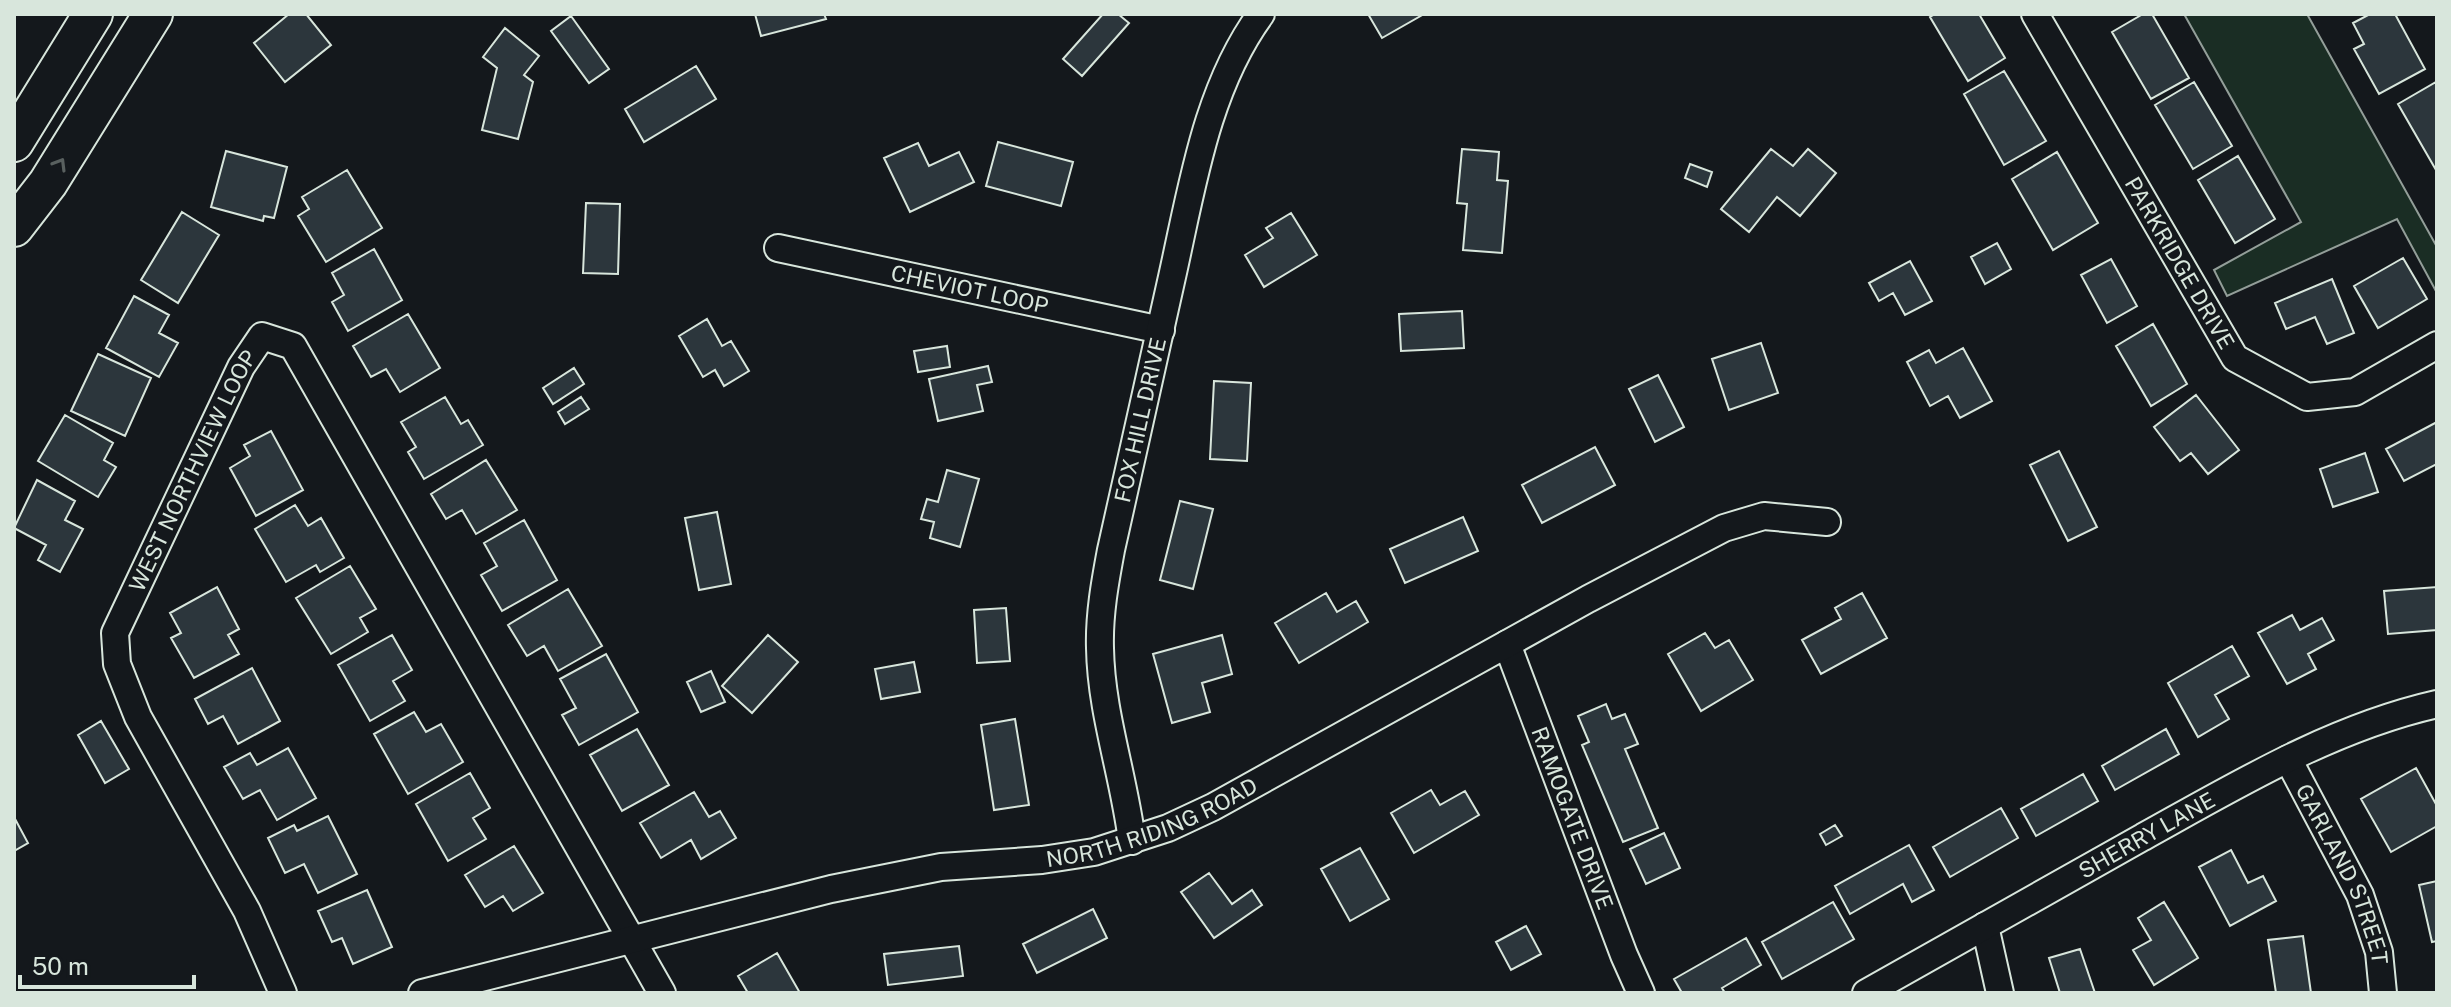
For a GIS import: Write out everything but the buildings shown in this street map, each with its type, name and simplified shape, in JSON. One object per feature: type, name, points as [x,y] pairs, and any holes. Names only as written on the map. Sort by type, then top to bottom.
[{"type":"highway","points":[[14,142],[93,14]]},
{"type":"highway","points":[[14,227],[48,183],[153,14]]},
{"type":"highway","points":[[14,121],[44,92]]},
{"type":"street","name":"FOX HILL DRIVE","points":[[1132,841],[1127,800],[1109,726],[1100,645],[1102,600],[1195,174],[1217,97],[1237,50],[1261,14]]},
{"type":"street","name":"PARKRIDGE DRIVE","points":[[2035,14],[2235,358],[2307,397],[2355,392],[2437,345]]},
{"type":"street","name":"CHEVIOT LOOP","points":[[778,248],[1161,330]]},
{"type":"street","name":"WEST NORTHVIEW LOOP","points":[[283,993],[247,911],[138,717],[117,664],[115,633],[241,367],[262,336],[293,346],[631,939]]},
{"type":"street","name":"NORTH RIDING ROAD","points":[[422,993],[895,875],[941,867],[1042,860],[1094,852],[1132,841],[1213,807],[1724,528],[1764,516],[1827,522]]},
{"type":"street","name":"RAMOGATE DRIVE","points":[[1507,644],[1641,993]]},
{"type":"street","name":"SHERRY LANE","points":[[1866,993],[2254,775],[2367,723],[2437,704]]},
{"type":"street","name":"GARLAND STREET","points":[[2288,759],[2360,895],[2379,952],[2383,993]]},
{"type":"street","points":[[1985,926],[2000,993]]},
{"type":"street","points":[[631,939],[662,993]]},
{"type":"green space","points":[[2184,14],[2307,14],[2437,247],[2437,293],[2397,219],[2227,296],[2214,270],[2301,222]]}]
